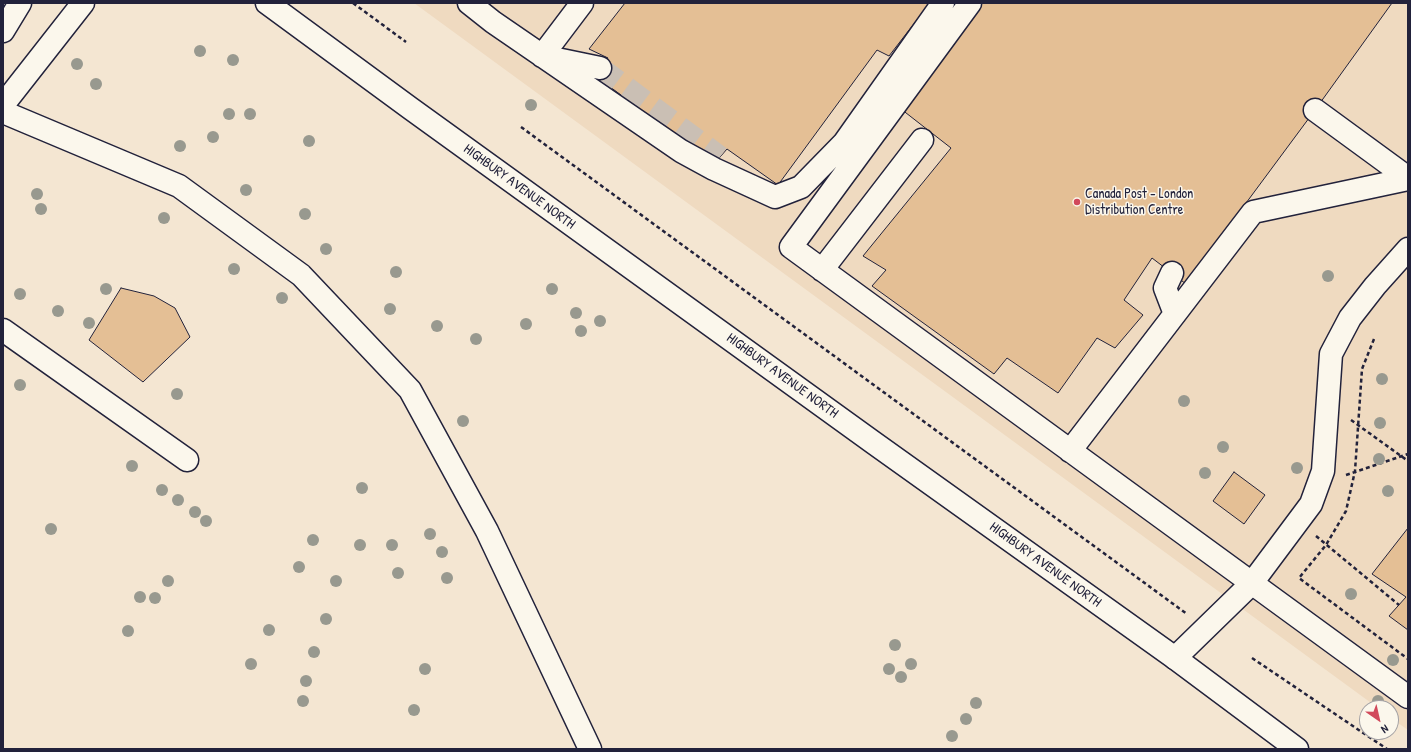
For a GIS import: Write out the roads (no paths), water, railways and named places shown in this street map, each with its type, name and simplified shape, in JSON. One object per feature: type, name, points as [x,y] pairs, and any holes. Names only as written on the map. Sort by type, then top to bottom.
[{"type":"main road","points":[[3,31],[20,3]]},
{"type":"main road","points":[[3,105],[83,3]]},
{"type":"main road","name":"HIGHBURY AVENUE NORTH","points":[[267,3],[874,443],[1175,658],[1297,749]]},
{"type":"main road","points":[[469,3],[493,22],[681,151],[714,170],[775,197],[801,187],[844,143],[943,3]]},
{"type":"main road","points":[[542,56],[582,3]]},
{"type":"main road","points":[[970,3],[791,247],[1408,697]]},
{"type":"main road","points":[[542,56],[600,68]]},
{"type":"main road","points":[[1315,110],[1408,179]]},
{"type":"main road","points":[[3,112],[179,186],[301,275],[410,390],[487,531],[590,749]]},
{"type":"main road","points":[[822,270],[922,140]]},
{"type":"main road","points":[[720,157],[755,189]]},
{"type":"main road","points":[[1070,450],[1253,212],[1408,179]]},
{"type":"main road","points":[[1175,658],[1252,583],[1311,504],[1323,471],[1331,354],[1350,318],[1375,286],[1408,249]]},
{"type":"main road","points":[[1172,273],[1165,288],[1175,314]]},
{"type":"main road","points":[[3,330],[187,460]]},
{"type":"tunnel","points":[[600,68],[720,157]]},
{"type":"place","name":"Canada Post - London Distribution Centre","points":[[1077,202]]}]
